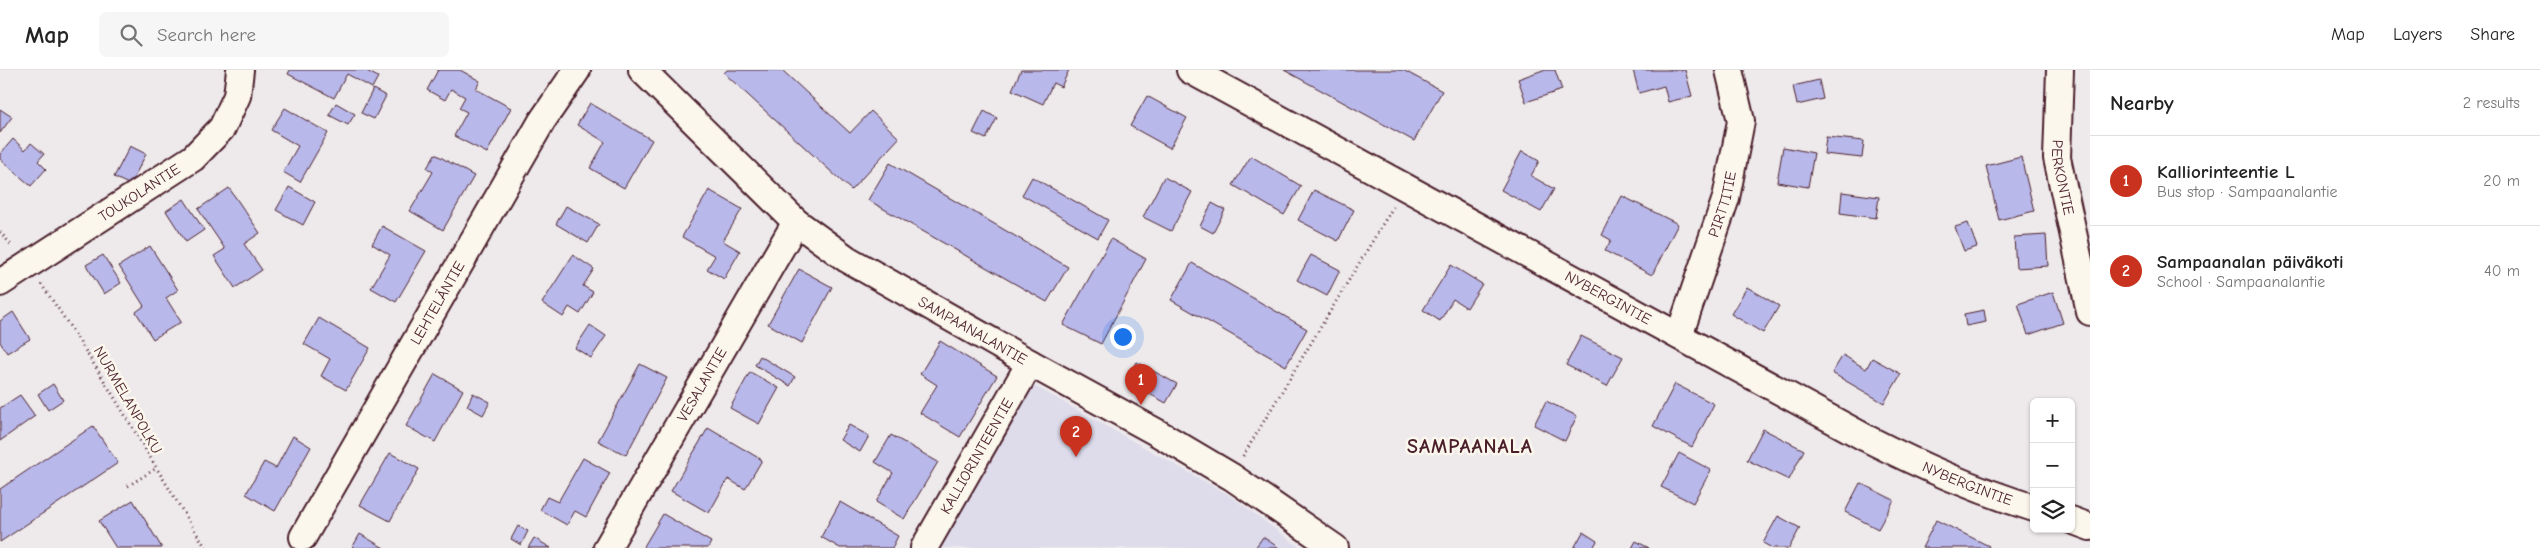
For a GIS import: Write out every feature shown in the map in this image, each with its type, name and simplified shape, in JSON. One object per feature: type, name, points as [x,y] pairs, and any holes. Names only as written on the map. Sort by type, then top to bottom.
[{"type":"street","name":"TOUKOLANTIE","points":[[0,283],[194,158],[222,128],[236,96],[240,70]]},
{"type":"street","name":"LEHTELÄNTIE","points":[[302,537],[542,121],[577,70]]},
{"type":"street","name":"SAMPAANALANTIE","points":[[642,70],[796,222],[847,258],[1232,477],[1335,548]]},
{"type":"street","name":"NYBERGINTIE","points":[[1190,70],[1919,465],[1975,489],[2030,507]]},
{"type":"street","name":"PIRTTITIE","points":[[1679,336],[1726,198],[1740,121],[1729,70]]},
{"type":"street","name":"PERKONTIE","points":[[2060,70],[2057,158],[2090,312]]},
{"type":"street","name":"VESALANTIE","points":[[607,548],[796,222]]},
{"type":"street","name":"KALLIORINTEENTIE","points":[[924,548],[1030,363]]},
{"type":"street","points":[[2075,521],[2090,527]]},
{"type":"path","points":[[1232,477],[1406,187]]},
{"type":"path","name":"NURMELANPOLKU","points":[[27,265],[83,344],[156,469],[206,548]]},
{"type":"path","points":[[128,486],[156,469]]},
{"type":"shaded area","points":[[1031,384],[1229,495],[1301,548],[938,548]]},
{"type":"building","points":[[290,70],[365,70],[378,77],[372,88],[347,74],[334,98],[288,74]]},
{"type":"building","points":[[438,70],[460,70],[480,81],[476,89],[511,108],[487,153],[454,136],[467,112],[459,108],[465,97],[451,89],[445,100],[427,90]]},
{"type":"building","points":[[727,70],[782,70],[850,133],[871,111],[899,138],[851,190],[724,73]]},
{"type":"building","points":[[1021,70],[1069,70],[1061,87],[1053,83],[1043,104],[1012,90]]},
{"type":"building","points":[[1284,70],[1403,70],[1442,91],[1414,141]]},
{"type":"building","points":[[1543,70],[1555,70],[1562,90],[1526,102],[1518,79]]},
{"type":"building","points":[[1633,70],[1685,70],[1692,96],[1668,102],[1664,86],[1639,93]]},
{"type":"building","points":[[1819,80],[1823,99],[1797,105],[1793,86]]},
{"type":"building","points":[[373,89],[386,96],[374,119],[361,113]]},
{"type":"building","points":[[1147,96],[1187,118],[1170,148],[1130,126]]},
{"type":"building","points":[[336,103],[355,114],[348,125],[329,115]]},
{"type":"building","points":[[590,103],[652,140],[624,188],[590,168],[605,142],[577,125]]},
{"type":"building","points":[[285,108],[328,133],[300,182],[283,172],[298,146],[271,130]]},
{"type":"building","points":[[0,109],[12,117],[0,133]]},
{"type":"building","points":[[984,111],[997,118],[986,139],[973,133]]},
{"type":"building","points":[[1826,137],[1864,141],[1862,158],[1824,154]]},
{"type":"building","points":[[13,139],[25,150],[31,143],[44,154],[38,161],[46,169],[31,186],[0,159],[0,154]]},
{"type":"building","points":[[130,146],[146,154],[130,185],[114,177]]},
{"type":"building","points":[[1783,147],[1814,153],[1808,187],[1777,182]]},
{"type":"building","points":[[1522,151],[1539,161],[1531,176],[1554,189],[1541,212],[1501,190]]},
{"type":"building","points":[[435,154],[474,176],[443,230],[410,211],[433,172],[427,168]]},
{"type":"building","points":[[1251,156],[1301,186],[1284,215],[1233,185]]},
{"type":"building","points":[[2021,157],[2034,211],[1999,220],[1986,166]]},
{"type":"building","points":[[890,163],[1068,267],[1047,302],[868,200]]},
{"type":"building","points":[[1032,177],[1108,220],[1098,238],[1022,195]]},
{"type":"building","points":[[1164,177],[1192,192],[1171,231],[1143,217]]},
{"type":"building","points":[[289,187],[315,202],[303,225],[276,210]]},
{"type":"building","points":[[229,188],[260,233],[244,244],[262,270],[235,288],[214,256],[225,249],[198,209]]},
{"type":"building","points":[[709,190],[742,209],[723,241],[740,251],[724,279],[707,269],[715,256],[682,237]]},
{"type":"building","points":[[1314,190],[1354,210],[1338,241],[1298,220]]},
{"type":"building","points":[[1842,192],[1879,197],[1876,218],[1840,213]]},
{"type":"building","points":[[1622,196],[1678,224],[1652,275],[1605,251],[1611,240],[1602,235]]},
{"type":"building","points":[[184,199],[204,230],[186,242],[166,211]]},
{"type":"building","points":[[1212,203],[1225,210],[1213,233],[1200,226]]},
{"type":"building","points":[[566,206],[599,224],[588,243],[556,224]]},
{"type":"building","points":[[1968,223],[1977,247],[1964,251],[1955,227]]},
{"type":"building","points":[[382,226],[426,251],[396,302],[371,288],[390,255],[372,244]]},
{"type":"building","points":[[2046,235],[2048,266],[2016,268],[2014,237]]},
{"type":"building","points":[[1111,239],[1146,259],[1101,344],[1063,325]]},
{"type":"building","points":[[150,246],[178,290],[166,298],[181,322],[153,339],[136,312],[144,306],[119,266]]},
{"type":"building","points":[[103,255],[121,283],[104,294],[86,265]]},
{"type":"building","points":[[573,255],[594,269],[583,286],[593,292],[580,314],[569,307],[563,317],[542,303]]},
{"type":"building","points":[[1311,255],[1340,270],[1327,296],[1297,280]]},
{"type":"building","points":[[1192,263],[1307,329],[1286,366],[1171,300]]},
{"type":"building","points":[[1451,265],[1482,284],[1467,308],[1453,299],[1440,321],[1423,310]]},
{"type":"building","points":[[799,269],[832,287],[802,343],[768,324]]},
{"type":"building","points":[[1747,287],[1779,306],[1763,333],[1731,314]]},
{"type":"building","points":[[2053,292],[2063,323],[2028,335],[2018,304]]},
{"type":"building","points":[[1984,310],[1986,322],[1966,326],[1964,314]]},
{"type":"building","points":[[13,312],[30,339],[7,353],[0,342],[0,321]]},
{"type":"building","points":[[319,318],[370,348],[346,390],[321,376],[330,359],[304,344]]},
{"type":"building","points":[[590,325],[606,336],[591,358],[575,348]]},
{"type":"building","points":[[1581,336],[1623,357],[1607,386],[1566,365]]},
{"type":"building","points":[[940,341],[997,376],[960,437],[920,413],[937,385],[920,374]]},
{"type":"building","points":[[1843,355],[1866,369],[1872,358],[1901,374],[1884,403],[1832,373]]},
{"type":"building","points":[[760,356],[795,377],[790,386],[755,365]]},
{"type":"building","points":[[1137,362],[1177,384],[1166,403],[1126,381]]},
{"type":"building","points":[[640,364],[667,378],[626,455],[598,441]]},
{"type":"building","points":[[750,372],[779,388],[759,424],[730,408]]},
{"type":"building","points":[[435,374],[463,390],[435,442],[406,426]]},
{"type":"building","points":[[53,384],[63,400],[48,410],[38,394]]},
{"type":"building","points":[[1675,384],[1714,404],[1692,447],[1653,426]]},
{"type":"building","points":[[473,393],[490,402],[483,415],[467,406]]},
{"type":"building","points":[[20,395],[35,416],[0,441],[0,408]]},
{"type":"building","points":[[1546,401],[1577,416],[1565,441],[1534,425]]},
{"type":"building","points":[[849,425],[869,436],[860,452],[840,440]]},
{"type":"building","points":[[93,426],[118,463],[0,542],[0,489]]},
{"type":"building","points":[[708,428],[762,460],[745,489],[728,479],[709,513],[671,491]]},
{"type":"building","points":[[1763,429],[1804,450],[1789,480],[1747,460]]},
{"type":"building","points":[[891,435],[938,462],[904,519],[876,502],[893,473],[875,462]]},
{"type":"building","points":[[293,436],[311,447],[275,511],[246,494],[264,462],[276,468]]},
{"type":"building","points":[[390,453],[419,469],[390,521],[360,505]]},
{"type":"building","points":[[1679,453],[1711,470],[1693,503],[1661,487]]},
{"type":"building","points":[[583,458],[610,473],[586,517],[575,511],[567,525],[540,510],[547,497],[558,502]]},
{"type":"building","points":[[1860,483],[1894,500],[1878,529],[1845,512]]},
{"type":"building","points":[[133,500],[162,548],[116,548],[99,521]]},
{"type":"building","points":[[840,502],[898,536],[892,548],[840,548],[821,537]]},
{"type":"building","points":[[663,514],[711,542],[708,548],[643,548]]},
{"type":"building","points":[[1778,516],[1800,528],[1789,548],[1772,548],[1763,543]]},
{"type":"building","points":[[1936,520],[1989,546],[1988,548],[1922,548]]},
{"type":"building","points":[[518,526],[528,531],[521,545],[511,539]]},
{"type":"building","points":[[1583,532],[1597,541],[1593,548],[1574,548]]},
{"type":"building","points":[[360,534],[384,548],[352,548]]},
{"type":"building","points":[[1263,537],[1279,548],[1255,548]]},
{"type":"building","points":[[534,538],[551,548],[528,548]]},
{"type":"building","points":[[1636,541],[1649,548],[1632,548]]},
{"type":"place","name":"Kalliorinteentie L","points":[[1141,405]]},
{"type":"place","name":"Sampaanalan päiväkoti","points":[[1076,457]]},
{"type":"district","name":"SAMPAANALA","points":[[1470,446]]}]
